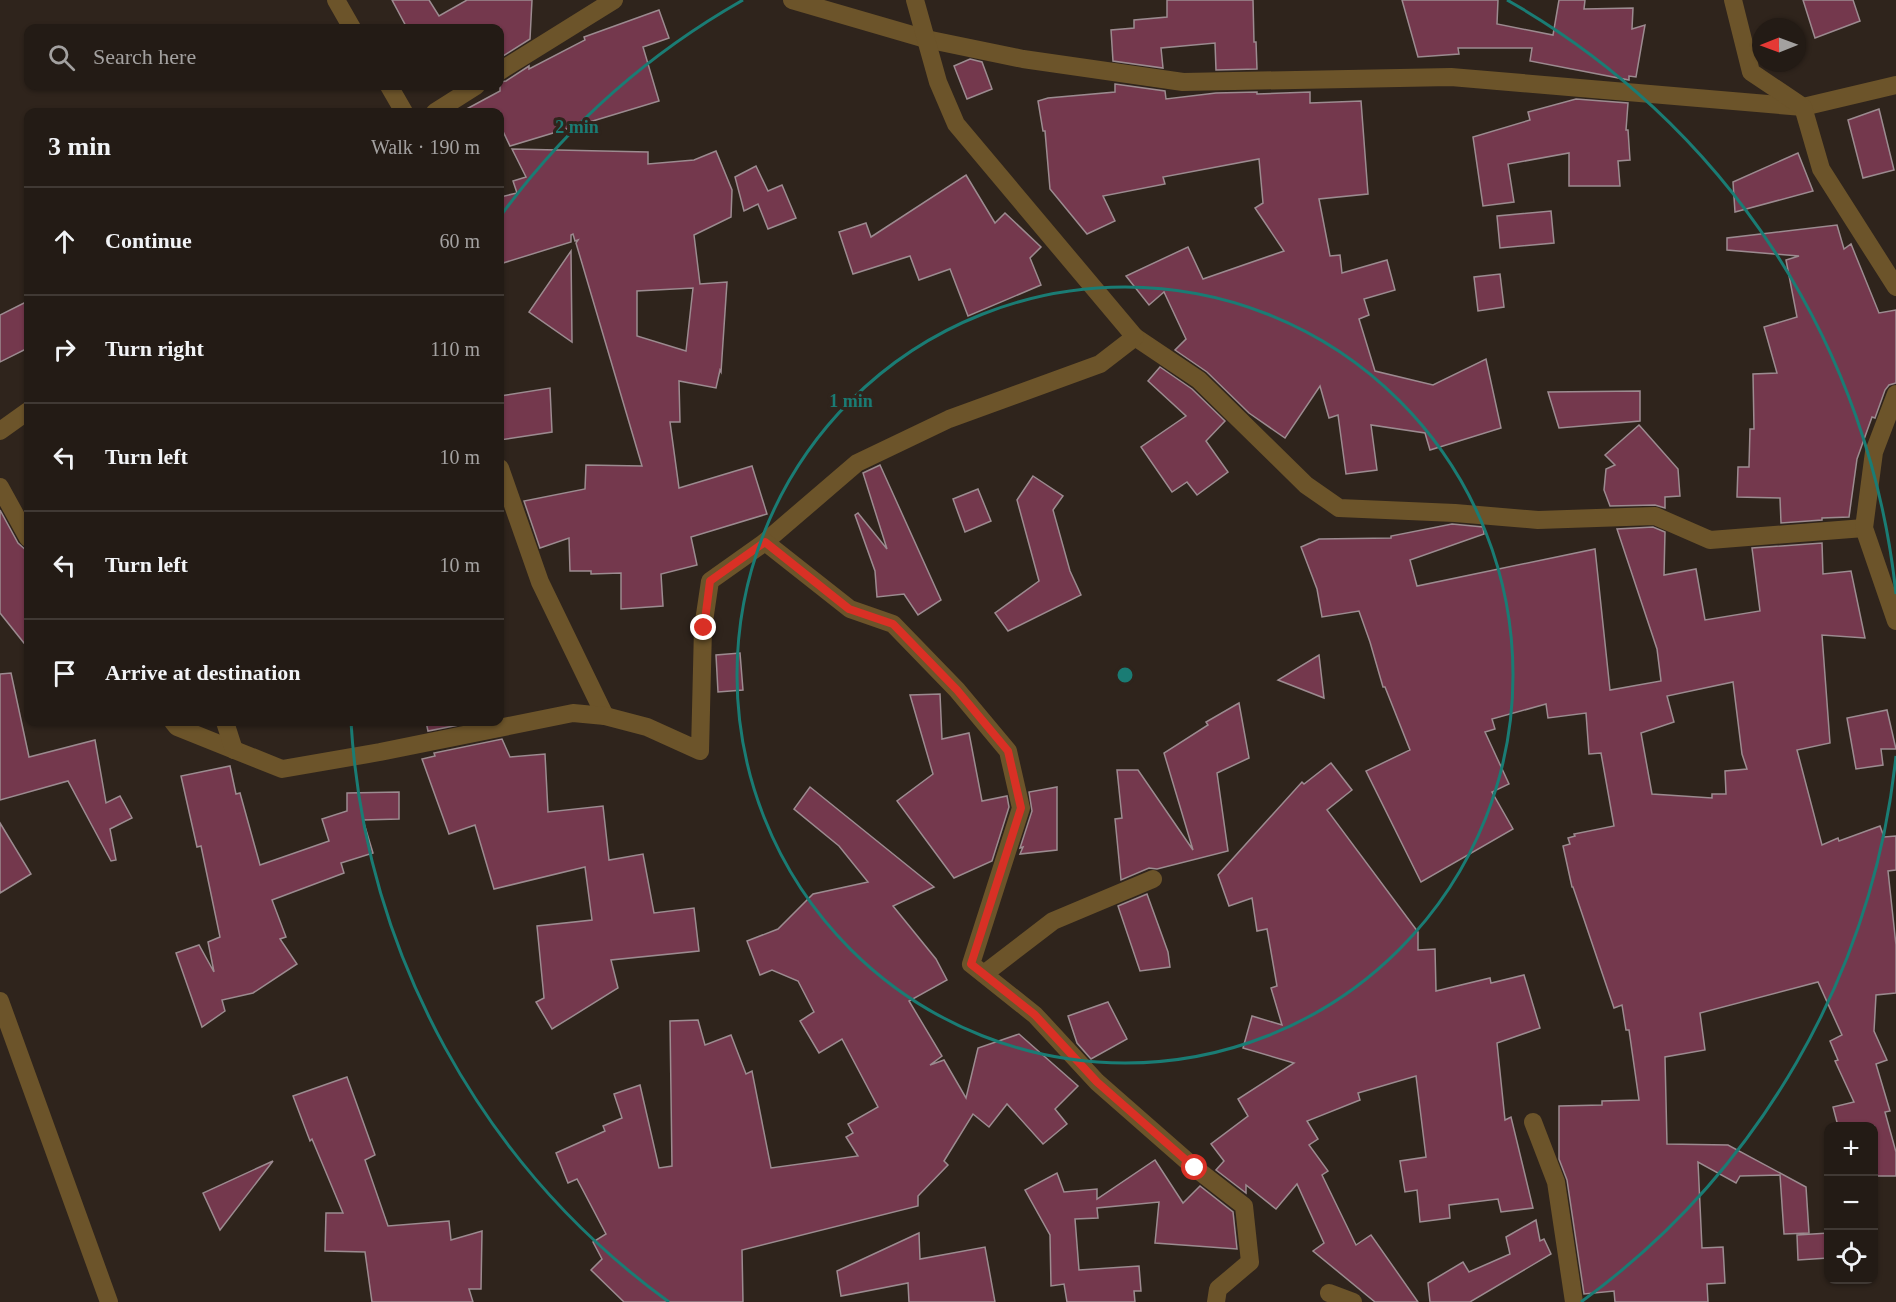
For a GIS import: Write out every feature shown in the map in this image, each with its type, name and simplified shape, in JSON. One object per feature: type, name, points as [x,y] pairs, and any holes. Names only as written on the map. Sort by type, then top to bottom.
[{"type":"street","points":[[336,0],[350,24]]},
{"type":"street","points":[[504,69],[614,0]]},
{"type":"street","points":[[792,0],[926,39],[1023,59],[1184,82],[1451,77],[1803,107],[1896,85]]},
{"type":"street","points":[[915,0],[938,82],[956,124],[1135,337],[1199,380],[1306,485],[1339,508],[1455,513],[1538,520],[1655,516],[1710,540],[1864,528]]},
{"type":"street","points":[[1733,0],[1750,72],[1803,107],[1821,169],[1896,287]]},
{"type":"street","points":[[391,90],[402,108]]},
{"type":"street","points":[[441,108],[470,90]]},
{"type":"street","points":[[176,726],[282,769],[380,752],[573,713],[605,716],[647,728],[700,751],[704,628],[710,581],[765,542],[857,463],[949,419],[1100,364],[1135,337]]},
{"type":"street","points":[[1896,394],[1874,452],[1864,528],[1896,621]]},
{"type":"street","points":[[0,431],[24,414]]},
{"type":"street","points":[[504,479],[540,582],[605,716]]},
{"type":"street","points":[[0,487],[24,531]]},
{"type":"street","points":[[765,542],[849,609],[893,624],[957,690],[1008,751],[1021,808],[971,964],[1035,1015],[1097,1082],[1195,1168],[1244,1206],[1250,1262],[1218,1290],[1216,1302]]},
{"type":"street","points":[[226,726],[234,750]]},
{"type":"street","points":[[984,974],[1053,921],[1153,879]]},
{"type":"street","points":[[0,1001],[109,1302]]},
{"type":"street","points":[[1533,1122],[1557,1182],[1574,1302]]},
{"type":"street","points":[[1329,1293],[1353,1302]]},
{"type":"building","points":[[392,0],[429,0],[439,16],[467,0],[532,0],[530,39],[504,55],[504,24],[405,24]]},
{"type":"building","points":[[1167,0],[1253,0],[1257,69],[1216,70],[1215,43],[1161,48],[1163,68],[1113,61],[1111,30],[1134,28],[1134,20],[1167,17]]},
{"type":"building","points":[[1402,0],[1498,0],[1497,24],[1553,35],[1559,0],[1585,0],[1584,9],[1633,8],[1632,29],[1645,25],[1636,77],[1629,76],[1629,80],[1530,61],[1532,48],[1458,48],[1459,54],[1418,57]]},
{"type":"building","points":[[1803,0],[1853,0],[1860,21],[1815,38]]},
{"type":"building","points":[[659,10],[669,38],[643,47],[659,101],[510,146],[504,133],[504,108],[468,108],[500,90],[504,90],[504,81],[529,66],[529,69],[585,40],[584,37]]},
{"type":"building","points":[[970,59],[982,62],[992,89],[967,99],[954,66]]},
{"type":"building","points":[[1115,84],[1165,91],[1166,99],[1216,93],[1310,92],[1310,103],[1361,101],[1368,194],[1319,199],[1330,256],[1340,255],[1342,273],[1387,260],[1395,290],[1364,299],[1369,315],[1359,319],[1375,371],[1433,385],[1486,359],[1501,428],[1430,450],[1425,433],[1371,425],[1377,470],[1346,474],[1338,415],[1329,418],[1320,386],[1285,438],[1249,413],[1207,372],[1175,350],[1186,339],[1164,292],[1149,305],[1126,276],[1188,247],[1203,279],[1284,251],[1255,208],[1263,203],[1259,159],[1163,177],[1165,184],[1103,196],[1115,221],[1087,234],[1050,189],[1045,131],[1043,131],[1038,101],[1048,98],[1115,92]]},
{"type":"building","points":[[1576,99],[1628,103],[1626,130],[1628,130],[1630,160],[1618,161],[1620,186],[1569,186],[1569,153],[1508,164],[1514,202],[1483,206],[1473,137],[1530,120],[1528,112]]},
{"type":"building","points":[[1879,109],[1894,170],[1863,178],[1848,120]]},
{"type":"building","points":[[512,149],[648,152],[648,164],[694,160],[716,151],[732,190],[731,217],[694,235],[700,284],[727,282],[721,372],[720,370],[716,388],[679,381],[680,422],[670,422],[679,488],[752,466],[767,514],[691,537],[697,565],[661,574],[663,606],[621,609],[621,573],[591,574],[591,571],[570,571],[569,538],[540,548],[524,501],[585,489],[586,465],[642,466],[576,243],[578,240],[575,241],[573,234],[571,242],[504,263],[504,196],[517,193],[513,181],[526,177]],"holes":[[[693,288],[686,351],[637,336],[637,291]]]},
{"type":"building","points":[[1798,153],[1813,191],[1735,212],[1733,182]]},
{"type":"building","points":[[756,166],[768,191],[782,185],[796,218],[768,229],[758,204],[744,211],[735,177]]},
{"type":"building","points":[[966,175],[995,223],[1005,213],[1041,247],[1030,258],[1041,285],[968,316],[950,269],[919,280],[910,256],[853,274],[839,232],[866,223],[871,237]]},
{"type":"building","points":[[1551,211],[1554,243],[1500,248],[1497,216]]},
{"type":"building","points":[[1837,225],[1844,249],[1851,244],[1879,313],[1896,310],[1896,383],[1889,385],[1885,390],[1875,418],[1872,417],[1857,459],[1849,517],[1781,523],[1780,498],[1737,497],[1738,467],[1749,467],[1750,429],[1754,429],[1753,374],[1777,373],[1764,327],[1797,317],[1786,260],[1799,256],[1727,250],[1727,238]]},
{"type":"building","points":[[571,251],[572,342],[529,312]]},
{"type":"building","points":[[1500,274],[1504,307],[1478,311],[1474,277]]},
{"type":"building","points":[[24,303],[24,350],[0,362],[0,315]]},
{"type":"building","points":[[1160,367],[1192,389],[1225,421],[1206,441],[1228,472],[1197,495],[1187,482],[1172,492],[1141,447],[1186,416],[1148,381]]},
{"type":"building","points":[[550,388],[552,432],[504,439],[504,395]]},
{"type":"building","points":[[1640,391],[1640,421],[1559,428],[1548,392]]},
{"type":"building","points":[[1639,425],[1678,469],[1680,496],[1665,497],[1665,508],[1655,505],[1610,506],[1604,490],[1606,469],[1615,465],[1605,455]]},
{"type":"building","points":[[880,465],[941,600],[918,615],[904,594],[877,597],[875,571],[855,515],[858,513],[887,549],[863,473]]},
{"type":"building","points":[[1033,476],[1063,496],[1053,510],[1070,571],[1081,595],[1008,631],[995,613],[1039,581],[1017,500]]},
{"type":"building","points":[[978,489],[991,521],[965,532],[953,499]]},
{"type":"building","points":[[0,510],[18,543],[24,548],[24,643],[0,613]]},
{"type":"building","points":[[1452,524],[1483,527],[1484,534],[1410,560],[1417,586],[1595,549],[1610,690],[1661,681],[1657,649],[1617,529],[1653,527],[1665,532],[1664,575],[1696,569],[1705,620],[1760,611],[1752,548],[1822,543],[1823,574],[1851,571],[1865,638],[1822,635],[1830,743],[1797,750],[1822,845],[1880,826],[1884,837],[1896,836],[1896,870],[1888,871],[1896,945],[1896,993],[1876,995],[1874,1031],[1887,1060],[1876,1064],[1890,1111],[1885,1112],[1896,1152],[1896,1176],[1878,1176],[1878,1122],[1837,1122],[1833,1107],[1854,1102],[1835,1061],[1838,1060],[1830,1041],[1842,1035],[1818,982],[1700,1013],[1705,1050],[1665,1057],[1667,1144],[1728,1145],[1806,1187],[1809,1233],[1784,1234],[1780,1175],[1740,1176],[1736,1183],[1698,1162],[1702,1248],[1723,1247],[1725,1283],[1707,1284],[1708,1302],[1615,1302],[1614,1291],[1584,1294],[1567,1180],[1559,1159],[1559,1106],[1602,1105],[1602,1101],[1639,1100],[1629,1030],[1626,1030],[1622,1005],[1614,1008],[1572,887],[1563,846],[1570,844],[1568,838],[1575,836],[1574,834],[1614,826],[1601,753],[1589,754],[1586,713],[1548,718],[1546,704],[1492,719],[1495,729],[1485,732],[1509,784],[1492,792],[1513,829],[1421,882],[1366,771],[1410,750],[1385,687],[1383,687],[1359,611],[1322,617],[1317,589],[1301,547],[1319,539],[1391,538],[1391,536]],"holes":[[[1733,682],[1742,754],[1747,769],[1725,771],[1726,794],[1712,794],[1712,798],[1652,794],[1641,733],[1674,722],[1667,696]]]},
{"type":"building","points":[[740,653],[743,690],[718,692],[716,655]]},
{"type":"building","points":[[1319,655],[1324,698],[1278,680]]},
{"type":"building","points":[[11,673],[29,757],[95,740],[106,803],[120,796],[132,818],[110,829],[116,860],[111,861],[68,781],[0,800],[0,674]]},
{"type":"building","points":[[940,694],[942,739],[969,733],[982,801],[1007,796],[1009,807],[992,861],[954,878],[897,801],[933,774],[910,695]]},
{"type":"building","points":[[1239,703],[1249,758],[1217,773],[1228,851],[1157,869],[1149,868],[1121,880],[1115,819],[1122,818],[1117,770],[1138,770],[1193,850],[1164,753],[1208,725],[1206,722]]},
{"type":"building","points":[[1887,710],[1896,749],[1881,749],[1883,765],[1856,769],[1847,718]]},
{"type":"building","points":[[427,726],[454,726],[428,731]]},
{"type":"building","points":[[502,739],[510,757],[545,754],[548,812],[603,806],[609,860],[643,854],[654,913],[694,908],[699,951],[611,960],[618,988],[552,1029],[536,1002],[544,998],[537,926],[592,920],[585,867],[494,889],[475,825],[449,834],[422,759],[435,756],[434,753]]},
{"type":"building","points":[[1331,763],[1352,790],[1327,810],[1418,932],[1418,950],[1435,949],[1436,991],[1490,978],[1491,983],[1524,975],[1540,1028],[1497,1043],[1505,1120],[1511,1117],[1533,1208],[1501,1212],[1498,1199],[1449,1205],[1450,1218],[1420,1222],[1417,1190],[1405,1192],[1400,1161],[1426,1157],[1416,1076],[1358,1093],[1360,1100],[1307,1121],[1318,1139],[1309,1145],[1328,1171],[1322,1175],[1356,1245],[1371,1235],[1418,1302],[1375,1302],[1313,1251],[1324,1243],[1297,1184],[1276,1209],[1246,1185],[1246,1193],[1216,1170],[1224,1161],[1211,1144],[1248,1116],[1238,1099],[1294,1063],[1243,1048],[1252,1016],[1282,1025],[1271,988],[1277,986],[1267,929],[1257,931],[1252,898],[1229,906],[1218,875],[1302,782],[1304,784]]},
{"type":"building","points":[[230,766],[236,794],[240,793],[260,865],[329,841],[322,819],[347,811],[347,793],[399,792],[399,819],[363,820],[373,853],[341,863],[344,873],[272,900],[286,937],[280,939],[297,964],[253,993],[222,1000],[225,1011],[202,1027],[176,953],[199,945],[214,972],[208,942],[220,937],[201,846],[197,847],[181,776]]},
{"type":"building","points":[[810,787],[934,887],[893,906],[936,959],[947,980],[909,1001],[942,1056],[930,1065],[944,1060],[966,1098],[978,1048],[1019,1034],[1078,1086],[1055,1109],[1067,1124],[1043,1144],[1007,1104],[989,1127],[973,1114],[944,1161],[948,1165],[918,1196],[918,1206],[742,1250],[743,1302],[624,1302],[591,1270],[602,1259],[593,1242],[606,1234],[577,1179],[568,1183],[556,1153],[605,1131],[603,1126],[622,1118],[614,1094],[640,1085],[659,1168],[672,1166],[670,1021],[698,1020],[705,1045],[731,1035],[746,1074],[752,1071],[771,1168],[858,1156],[846,1137],[853,1133],[848,1124],[878,1107],[842,1039],[819,1053],[800,1021],[814,1012],[798,981],[772,970],[760,975],[747,941],[778,929],[813,894],[868,882],[839,846],[794,809]]},
{"type":"building","points":[[1057,787],[1057,850],[1020,854],[1032,811],[1029,792]]},
{"type":"building","points":[[0,823],[31,874],[0,893]]},
{"type":"building","points":[[1147,894],[1168,952],[1170,967],[1140,971],[1118,906]]},
{"type":"building","points":[[1108,1002],[1127,1039],[1091,1059],[1077,1043],[1068,1016]]},
{"type":"building","points":[[347,1077],[375,1155],[365,1160],[388,1226],[449,1221],[451,1240],[482,1231],[481,1289],[469,1289],[473,1302],[372,1302],[365,1252],[325,1251],[326,1213],[343,1213],[312,1139],[310,1141],[293,1096]]},
{"type":"building","points":[[1155,1160],[1183,1203],[1200,1186],[1233,1212],[1237,1249],[1155,1243],[1159,1202],[1097,1208],[1098,1218],[1075,1219],[1079,1270],[1139,1266],[1141,1291],[1134,1291],[1135,1302],[1067,1302],[1064,1284],[1051,1286],[1050,1235],[1025,1190],[1057,1173],[1064,1192],[1097,1189],[1097,1199]]},
{"type":"building","points":[[273,1161],[220,1230],[203,1193]]},
{"type":"building","points":[[1536,1220],[1540,1241],[1544,1239],[1551,1254],[1470,1302],[1430,1302],[1428,1283],[1463,1262],[1469,1272],[1510,1254],[1506,1237]]},
{"type":"building","points":[[919,1233],[920,1259],[985,1247],[995,1302],[909,1302],[908,1283],[841,1296],[837,1271]]},
{"type":"building","points":[[1824,1233],[1824,1258],[1798,1260],[1797,1235]]},
{"type":"route","points":[[704,628],[710,581],[765,542],[849,609],[893,624],[957,690],[1008,751],[1021,808],[971,964],[1035,1015],[1097,1082],[1195,1168]]}]
